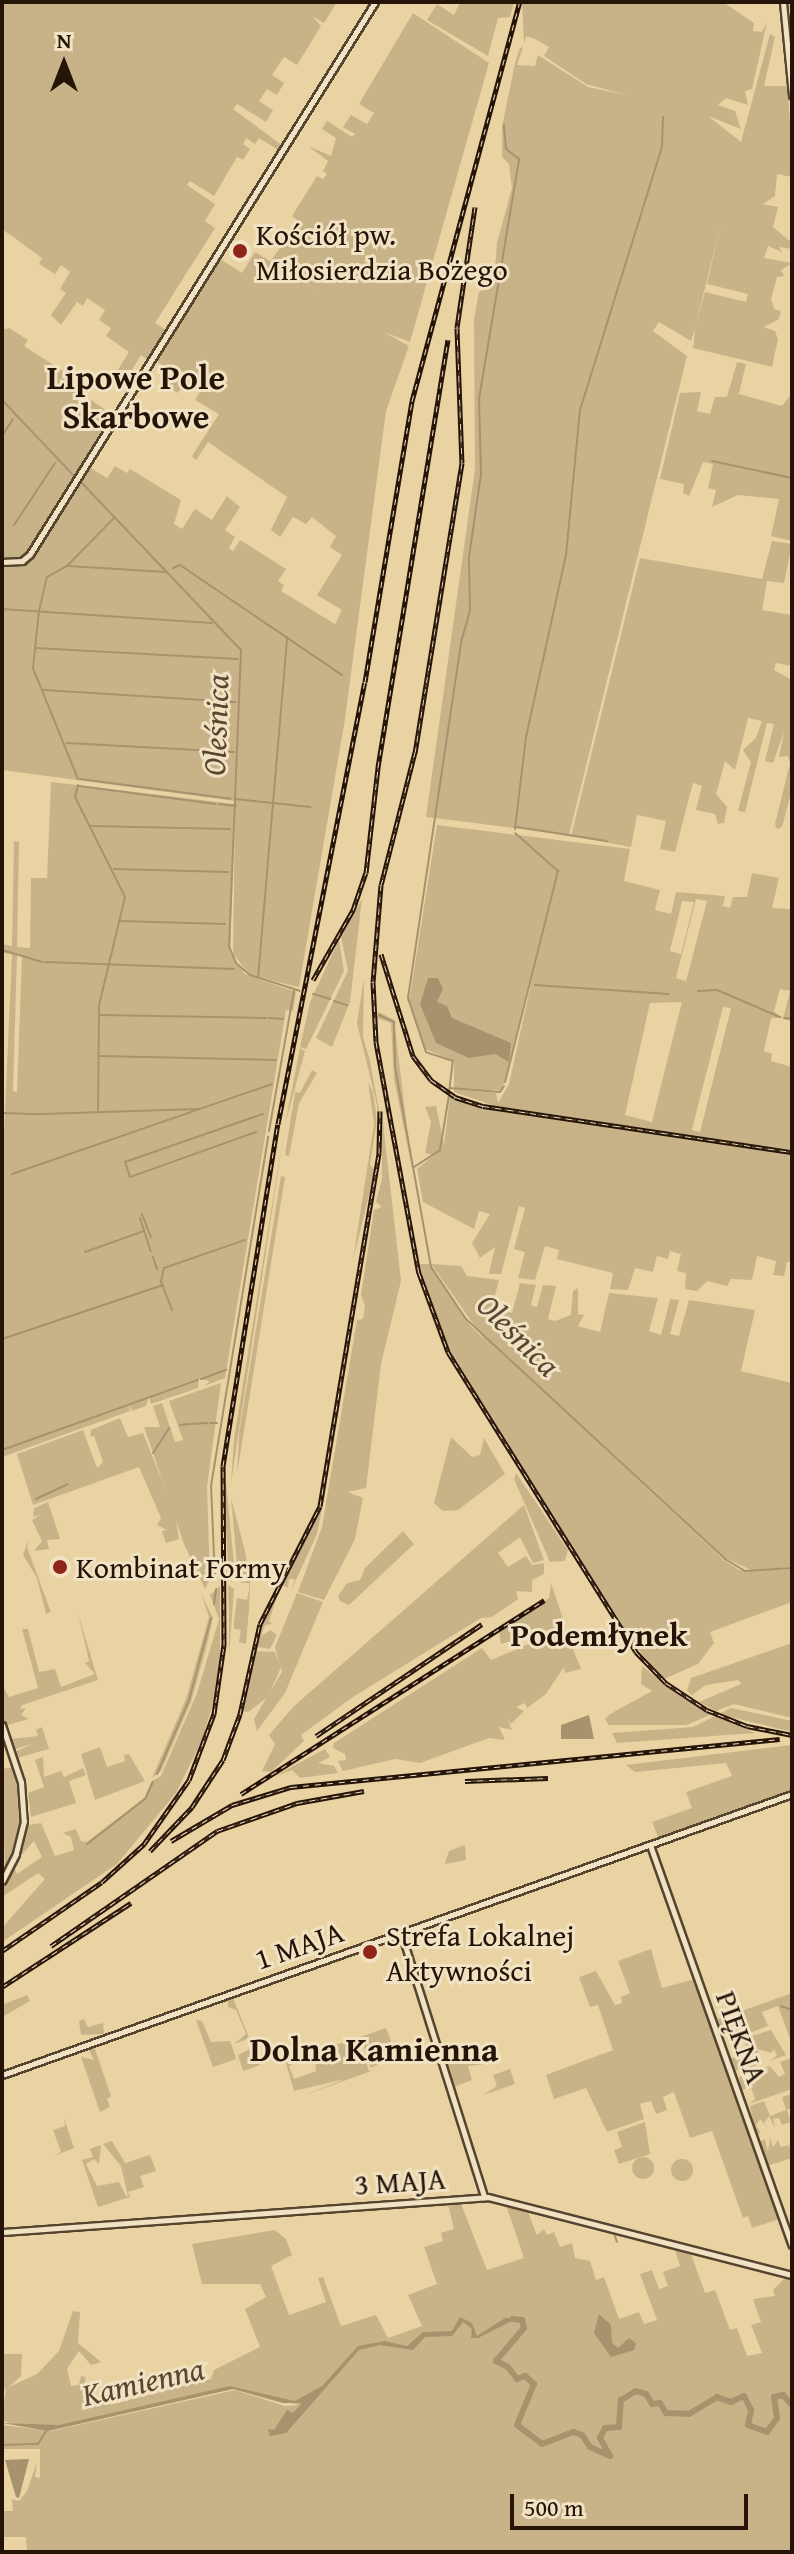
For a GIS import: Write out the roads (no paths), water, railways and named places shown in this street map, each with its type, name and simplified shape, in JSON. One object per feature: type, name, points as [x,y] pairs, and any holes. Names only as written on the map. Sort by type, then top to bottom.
[{"type":"street","points":[[2,562],[26,559],[375,2]]},
{"type":"street","points":[[783,2],[792,96]]},
{"type":"street","points":[[2,1725],[21,1782],[24,1821],[16,1854],[2,1881]]},
{"type":"street","name":"1 MAJA","points":[[2,2075],[792,1794]]},
{"type":"street","name":"PIĘKNA","points":[[650,1845],[792,2245]]},
{"type":"street","points":[[401,1933],[484,2197]]},
{"type":"street","name":"3 MAJA","points":[[2,2232],[484,2197],[792,2275]]},
{"type":"waterway","points":[[515,829],[526,737],[566,555],[580,410],[662,147],[663,117]]},
{"type":"waterway","points":[[449,1092],[453,1061],[426,1052],[408,998],[461,642],[470,610],[469,557],[481,474],[479,399],[519,159],[506,149],[504,125]]},
{"type":"waterway","name":"Oleśnica","points":[[2,400],[75,477]]},
{"type":"waterway","points":[[2,436],[13,419]]},
{"type":"waterway","points":[[712,461],[792,478]]},
{"type":"waterway","points":[[14,525],[55,463]]},
{"type":"waterway","name":"Oleśnica","points":[[80,481],[241,650],[229,946],[236,963],[250,975],[300,991]]},
{"type":"waterway","points":[[78,779],[33,668],[39,611],[47,577],[67,566],[114,518]]},
{"type":"waterway","points":[[173,568],[180,565],[342,675]]},
{"type":"waterway","points":[[68,566],[166,572]]},
{"type":"waterway","points":[[2,609],[212,623]]},
{"type":"waterway","points":[[258,978],[287,637]]},
{"type":"waterway","points":[[35,648],[238,659]]},
{"type":"waterway","points":[[44,690],[236,702]]},
{"type":"waterway","points":[[67,743],[234,752]]},
{"type":"waterway","points":[[80,779],[231,799]]},
{"type":"waterway","points":[[78,785],[75,797],[125,897],[99,1005],[98,1110]]},
{"type":"waterway","points":[[79,786],[216,804]]},
{"type":"waterway","points":[[235,799],[311,807]]},
{"type":"waterway","points":[[219,804],[236,806]]},
{"type":"waterway","points":[[91,826],[230,829]]},
{"type":"waterway","points":[[517,827],[607,841]]},
{"type":"waterway","points":[[505,1082],[558,871],[515,833]]},
{"type":"waterway","points":[[114,869],[228,872]]},
{"type":"waterway","points":[[119,921],[225,924]]},
{"type":"waterway","points":[[2,950],[42,962]]},
{"type":"waterway","points":[[45,962],[234,969]]},
{"type":"waterway","points":[[535,985],[669,994]]},
{"type":"waterway","points":[[269,1131],[294,990]]},
{"type":"waterway","points":[[698,991],[717,990],[780,1017]]},
{"type":"waterway","name":"Oleśnica","points":[[313,994],[330,999]]},
{"type":"waterway","name":"Oleśnica","points":[[334,1001],[347,1005]]},
{"type":"waterway","points":[[99,1015],[266,1018]]},
{"type":"waterway","name":"Oleśnica","points":[[379,1015],[394,1022],[395,1067],[431,1267],[466,1319],[725,1559],[745,1571],[792,1568]]},
{"type":"waterway","points":[[269,1018],[283,1019]]},
{"type":"waterway","points":[[784,1018],[792,1019]]},
{"type":"waterway","points":[[100,1056],[276,1060]]},
{"type":"waterway","points":[[12,1174],[272,1084]]},
{"type":"waterway","points":[[450,1088],[500,1092],[504,1086]]},
{"type":"waterway","points":[[414,1167],[440,1150],[449,1095]]},
{"type":"waterway","points":[[40,1114],[199,1109]]},
{"type":"waterway","points":[[2,1113],[39,1114]]},
{"type":"waterway","points":[[256,1132],[130,1177],[125,1162],[263,1114]]},
{"type":"waterway","points":[[215,1580],[211,1486],[268,1137]]},
{"type":"waterway","points":[[142,1214],[151,1237]]},
{"type":"waterway","points":[[140,1218],[151,1251]]},
{"type":"waterway","points":[[85,1252],[144,1231]]},
{"type":"waterway","points":[[172,1310],[161,1281],[164,1268],[245,1240]]},
{"type":"waterway","points":[[153,1257],[157,1269]]},
{"type":"waterway","points":[[2,1339],[163,1285]]},
{"type":"waterway","points":[[201,1379],[226,1370]]},
{"type":"waterway","points":[[2,1450],[198,1380]]},
{"type":"waterway","points":[[190,1424],[207,1423]]},
{"type":"waterway","points":[[210,1423],[217,1423]]},
{"type":"waterway","points":[[180,1425],[188,1424]]},
{"type":"waterway","points":[[153,1453],[169,1428]]},
{"type":"waterway","points":[[36,1499],[68,1484]]},
{"type":"waterway","points":[[214,1604],[216,1589]]},
{"type":"waterway","points":[[157,1774],[189,1700],[211,1618]]},
{"type":"waterway","points":[[87,1844],[145,1799],[153,1782]]},
{"type":"waterway","points":[[781,2006],[792,2010]]},
{"type":"waterway","points":[[615,2236],[617,2242]]},
{"type":"waterway","name":"Kamienna","points":[[513,2319],[522,2320],[524,2328],[496,2361],[508,2367],[517,2379],[525,2376],[534,2384],[517,2425],[542,2444],[574,2432],[582,2435],[590,2447],[610,2456],[600,2438],[605,2428],[619,2427],[621,2400],[636,2391],[646,2394],[652,2404],[660,2403],[666,2413],[689,2414],[717,2397],[731,2402],[744,2396],[751,2410],[748,2425],[767,2432],[777,2418],[774,2397],[783,2395],[792,2405]]},
{"type":"waterway","points":[[2,2445],[38,2444],[48,2428]]},
{"type":"railway","points":[[2,1951],[102,1882],[144,1844],[189,1780],[214,1714],[224,1645],[223,1466],[278,1124],[365,682],[412,401],[520,2]]},
{"type":"railway","points":[[475,207],[457,328],[462,463],[415,752],[381,885],[373,982],[376,1042],[419,1273],[448,1352],[636,1652],[666,1683],[707,1710],[747,1726],[792,1735]]},
{"type":"railway","points":[[313,980],[353,910],[366,873],[378,767],[448,340]]},
{"type":"railway","points":[[381,954],[413,1056],[431,1080],[455,1097],[483,1106],[792,1152]]},
{"type":"railway","points":[[150,1851],[192,1807],[223,1760],[240,1714],[260,1624],[320,1506],[379,1153],[380,1111]]},
{"type":"railway","points":[[241,1794],[544,1600]]},
{"type":"railway","points":[[316,1736],[482,1624]]},
{"type":"railway","points":[[171,1841],[232,1805],[291,1787],[780,1739]]},
{"type":"railway","points":[[465,1781],[548,1778]]},
{"type":"railway","points":[[51,1946],[217,1831],[297,1803],[364,1791]]},
{"type":"railway","points":[[2,1987],[131,1903]]},
{"type":"place","name":"Kościół pw. Miłosierdzia Bożego","points":[[240,251]]},
{"type":"place","name":"Kombinat Formy","points":[[60,1567]]},
{"type":"place","name":"Strefa Lokalnej Aktywności","points":[[370,1952]]},
{"type":"district","name":"Lipowe Pole Skarbowe","points":[[136,396]]},
{"type":"district","name":"Podemłynek","points":[[599,1635]]},
{"type":"district","name":"Dolna Kamienna","points":[[374,2049]]}]
